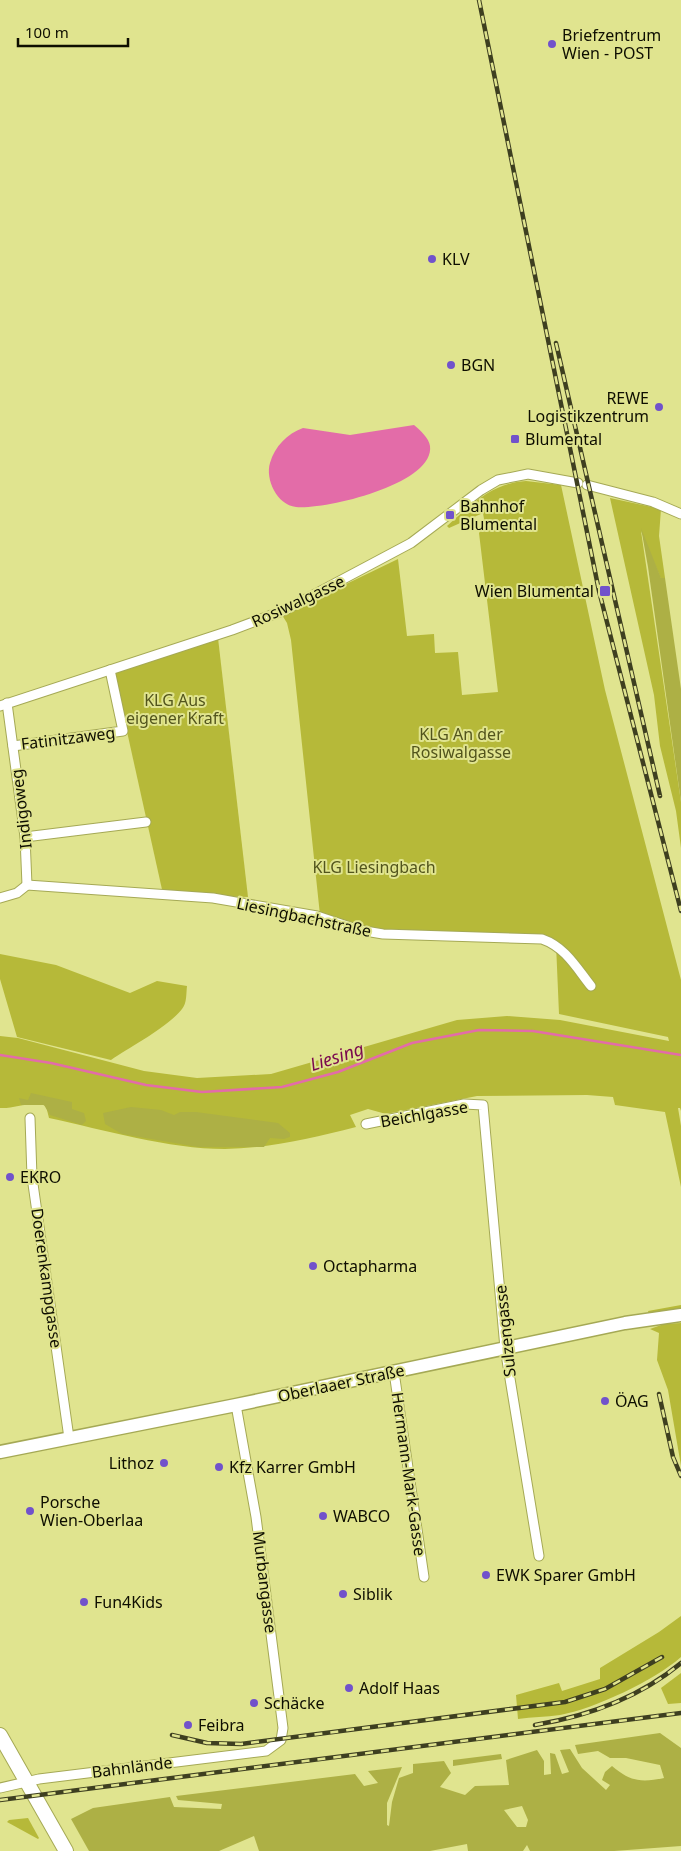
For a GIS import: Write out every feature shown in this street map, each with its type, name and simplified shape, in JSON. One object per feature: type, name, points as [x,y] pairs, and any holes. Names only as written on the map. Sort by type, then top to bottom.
[{"type":"main road","name":"Oberlaaer Straße","points":[[0,1452],[236,1405],[651,1318],[681,1314]]},
{"type":"main road","points":[[0,1735],[33,1781],[34,1796],[66,1851]]},
{"type":"street","name":"Rosiwalgasse","points":[[4,704],[232,630],[310,599],[420,537],[481,490],[498,480],[528,474],[582,484],[653,502],[681,514]]},
{"type":"street","name":"Fatinitzaweg","points":[[13,746],[123,731],[110,670]]},
{"type":"street","name":"Indigoweg","points":[[4,704],[13,746],[25,837],[26,884]]},
{"type":"street","points":[[25,837],[146,822]]},
{"type":"street","points":[[0,898],[17,893],[26,884]]},
{"type":"street","name":"Liesingbachstraße","points":[[26,884],[163,896],[212,898],[318,916],[359,930],[383,934],[542,939],[556,944],[565,952],[591,986]]},
{"type":"street","name":"Beichlgasse","points":[[366,1124],[464,1104],[483,1105]]},
{"type":"street","name":"Sulzengasse","points":[[483,1105],[506,1348],[540,1556]]},
{"type":"street","name":"Doerenkampgasse","points":[[30,1118],[32,1177],[69,1438]]},
{"type":"street","name":"Hermann-Mark-Gasse","points":[[394,1372],[424,1577]]},
{"type":"street","name":"Murbangasse","points":[[236,1405],[256,1517],[284,1728],[279,1743],[266,1751]]},
{"type":"street","name":"Bahnlände","points":[[0,1788],[33,1781],[134,1766],[266,1751]]},
{"type":"green space","points":[[526,481],[561,485],[605,690],[681,980],[681,1111],[678,1108],[681,1126],[681,1187],[665,1112],[615,1105],[613,1097],[587,1095],[477,1096],[386,1114],[368,1109],[350,1115],[356,1127],[308,1139],[225,1149],[181,1146],[49,1118],[46,1106],[40,1104],[0,1108],[0,1036],[18,1038],[144,1071],[197,1078],[271,1074],[457,1020],[507,1016],[560,1020],[669,1041],[668,1037],[559,1014],[556,944],[366,928],[320,915],[291,640],[287,623],[282,615],[398,559],[407,636],[434,634],[435,653],[458,652],[462,695],[498,692],[479,533],[485,525],[483,513],[449,528],[447,526],[483,496],[503,486]]},
{"type":"green space","points":[[610,498],[661,509],[659,536],[665,578],[661,579],[641,531],[681,802],[681,848],[676,811],[660,746],[654,695]]},
{"type":"green space","name":"KLG Aus eigener Kraft","points":[[218,638],[248,897],[163,894],[114,673]]},
{"type":"green space","points":[[0,954],[56,965],[130,993],[157,981],[187,986],[186,1001],[184,1007],[168,1023],[111,1060],[17,1037],[0,979]]},
{"type":"green space","points":[[681,1305],[681,1308],[649,1314],[648,1311]]},
{"type":"green space","points":[[681,1323],[681,1466],[668,1390],[657,1360],[659,1333],[650,1329],[664,1324]]},
{"type":"green space","points":[[681,1616],[681,1657],[656,1675],[590,1707],[560,1715],[518,1719],[516,1695],[559,1683],[562,1691],[600,1679],[600,1668],[659,1632]]},
{"type":"green space","points":[[681,1673],[681,1703],[668,1704],[661,1688]]},
{"type":"green space","points":[[28,1818],[38,1839],[7,1822],[9,1820]]},
{"type":"shaded area","points":[[414,425],[428,440],[430,446],[427,460],[415,472],[397,483],[352,499],[310,507],[289,505],[283,502],[274,490],[269,476],[272,457],[282,441],[303,428],[350,435]]},
{"type":"shaded area","points":[[641,528],[661,578],[665,578],[681,689],[681,802],[648,567]]},
{"type":"shaded area","points":[[31,1093],[72,1102],[72,1109],[84,1113],[86,1121],[82,1125],[50,1115],[44,1105],[21,1105],[19,1098],[28,1100]]},
{"type":"shaded area","points":[[131,1107],[161,1110],[174,1115],[180,1112],[196,1112],[278,1123],[290,1133],[290,1137],[284,1139],[270,1138],[264,1147],[198,1147],[122,1134],[105,1124],[103,1113]]},
{"type":"shaded area","points":[[660,1733],[681,1748],[681,1846],[614,1851],[530,1851],[527,1845],[523,1851],[468,1851],[467,1844],[430,1851],[259,1851],[254,1836],[219,1851],[89,1851],[71,1819],[93,1808],[170,1797],[174,1807],[221,1809],[222,1804],[178,1800],[176,1796],[355,1774],[364,1786],[378,1783],[368,1771],[402,1767],[387,1803],[387,1825],[389,1826],[392,1802],[399,1778],[413,1773],[413,1764],[444,1761],[451,1773],[440,1787],[465,1795],[475,1786],[509,1785],[506,1760],[537,1750],[544,1761],[544,1775],[551,1774],[550,1753],[555,1754],[562,1774],[569,1772],[560,1750],[570,1749],[582,1768],[606,1790],[610,1785],[602,1780],[605,1772],[612,1766],[624,1775],[636,1780],[664,1778],[660,1765],[626,1758],[610,1758],[598,1751],[578,1754],[575,1745]],"holes":[[[522,1806],[528,1820],[526,1827],[517,1827],[504,1810]]]},
{"type":"shaded area","points":[[501,1754],[502,1759],[453,1766],[453,1760]]},
{"type":"waterway","name":"Liesing","points":[[0,1055],[51,1063],[146,1085],[202,1092],[282,1087],[338,1072],[412,1043],[479,1030],[533,1031],[681,1055]]},
{"type":"railway","points":[[479,0],[599,591],[681,911]]},
{"type":"railway","points":[[556,343],[660,796]]},
{"type":"railway","points":[[659,1394],[673,1457],[681,1476]]},
{"type":"railway","points":[[172,1735],[207,1743],[241,1744],[565,1702],[605,1689],[662,1657]]},
{"type":"railway","points":[[535,1725],[593,1711],[612,1704],[648,1686],[681,1663]]},
{"type":"railway","points":[[0,1800],[681,1713]]},
{"type":"place","name":"Briefzentrum Wien - POST","points":[[552,44]]},
{"type":"place","name":"KLV","points":[[432,259]]},
{"type":"place","name":"BGN","points":[[451,365]]},
{"type":"place","name":"REWE Logistikzentrum","points":[[659,407]]},
{"type":"place","name":"Blumental","points":[[515,439]]},
{"type":"place","name":"Bahnhof Blumental","points":[[450,515]]},
{"type":"place","name":"Wien Blumental","points":[[605,591]]},
{"type":"place","name":"EKRO","points":[[10,1177]]},
{"type":"place","name":"Octapharma","points":[[313,1266]]},
{"type":"place","name":"ÖAG","points":[[605,1401]]},
{"type":"place","name":"Lithoz","points":[[164,1463]]},
{"type":"place","name":"Kfz Karrer GmbH","points":[[219,1467]]},
{"type":"place","name":"Porsche Wien-Oberlaa","points":[[30,1511]]},
{"type":"place","name":"WABCO","points":[[323,1516]]},
{"type":"place","name":"EWK Sparer GmbH","points":[[486,1575]]},
{"type":"place","name":"Siblik","points":[[343,1594]]},
{"type":"place","name":"Fun4Kids","points":[[84,1602]]},
{"type":"place","name":"Adolf Haas","points":[[349,1688]]},
{"type":"place","name":"Schäcke","points":[[254,1703]]},
{"type":"place","name":"Feibra","points":[[188,1725]]},
{"type":"park label","name":"KLG An der Rosiwalgasse","points":[[461,743]]},
{"type":"park label","name":"KLG Liesingbach","points":[[374,867]]}]
